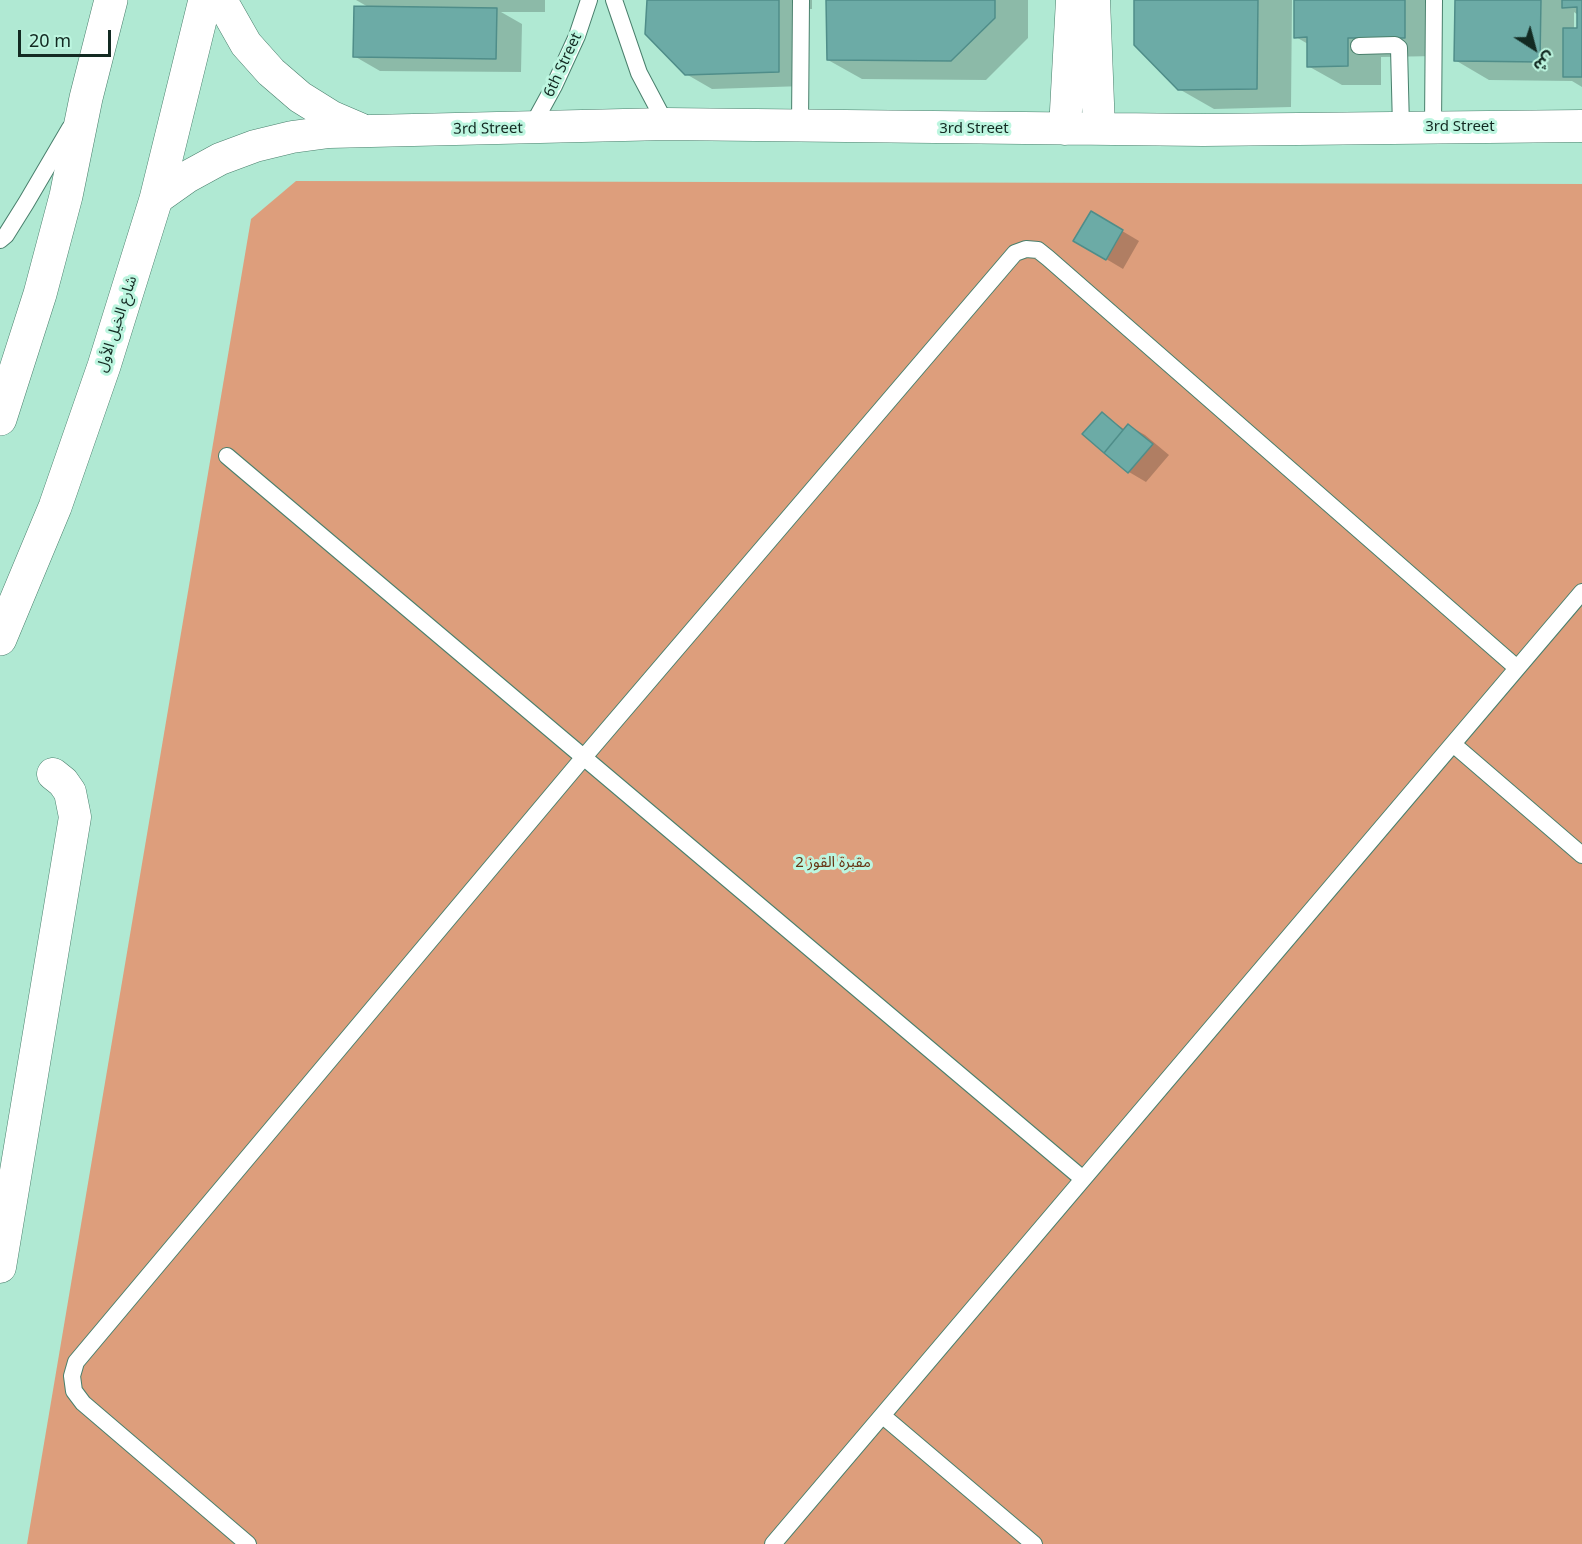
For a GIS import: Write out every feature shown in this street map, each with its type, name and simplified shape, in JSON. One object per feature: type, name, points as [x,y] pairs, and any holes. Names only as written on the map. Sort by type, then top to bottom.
[{"type":"main road","points":[[0,419],[40,294],[66,196],[86,98],[111,0]]},
{"type":"main road","name":"شارع الخيل الأول","points":[[0,639],[55,507],[104,366],[156,199],[205,0]]},
{"type":"street","points":[[221,0],[246,44],[271,72],[300,97],[324,112],[367,132]]},
{"type":"street","points":[[1065,129],[1072,0]]},
{"type":"street","points":[[1094,0],[1099,129]]},
{"type":"street","name":"3rd Street","points":[[156,199],[187,177],[220,159],[255,146],[292,137],[329,132],[666,124],[1203,130],[1582,126]]},
{"type":"street","points":[[0,1267],[6,1203],[75,817],[70,792],[53,774]]},
{"type":"lane","name":"6th Street","points":[[531,128],[555,86],[577,36],[589,0]]},
{"type":"lane","points":[[614,0],[639,73],[666,124]]},
{"type":"lane","points":[[800,126],[801,0]]},
{"type":"lane","points":[[1433,127],[1434,0]]},
{"type":"lane","points":[[1359,45],[1395,45],[1399,48],[1401,127]]},
{"type":"lane","points":[[0,240],[26,203],[86,98]]},
{"type":"lane","points":[[248,1544],[83,1403],[73,1384],[72,1376],[76,1362],[584,757],[1015,253],[1026,249],[1038,250],[1048,258],[1517,668]]},
{"type":"lane","points":[[227,456],[1083,1179]]},
{"type":"lane","points":[[773,1544],[1582,592]]},
{"type":"lane","points":[[1453,744],[1582,855]]},
{"type":"lane","points":[[883,1416],[1034,1544]]},
{"type":"green space","name":"مقبرة القوز 2","points":[[296,181],[1582,184],[1582,1544],[27,1544],[251,219]]},
{"type":"building","points":[[647,0],[779,0],[779,72],[685,75],[645,34]]},
{"type":"building","points":[[826,0],[995,0],[995,18],[951,61],[827,60]]},
{"type":"building","points":[[1134,0],[1258,0],[1257,89],[1178,90],[1134,45]]},
{"type":"building","points":[[1294,0],[1405,0],[1405,38],[1348,38],[1348,66],[1307,67],[1307,37],[1294,38]]},
{"type":"building","points":[[1455,0],[1541,0],[1540,62],[1454,61]]},
{"type":"building","points":[[1562,0],[1582,0],[1582,77],[1563,77],[1563,28],[1577,28],[1577,7],[1562,8]]},
{"type":"building","points":[[354,6],[497,8],[496,59],[353,57]]},
{"type":"building","points":[[1091,211],[1123,230],[1106,260],[1073,241]]},
{"type":"building","points":[[1102,412],[1123,430],[1104,453],[1082,434]]},
{"type":"building","points":[[1128,424],[1153,444],[1128,473],[1104,453]]}]
